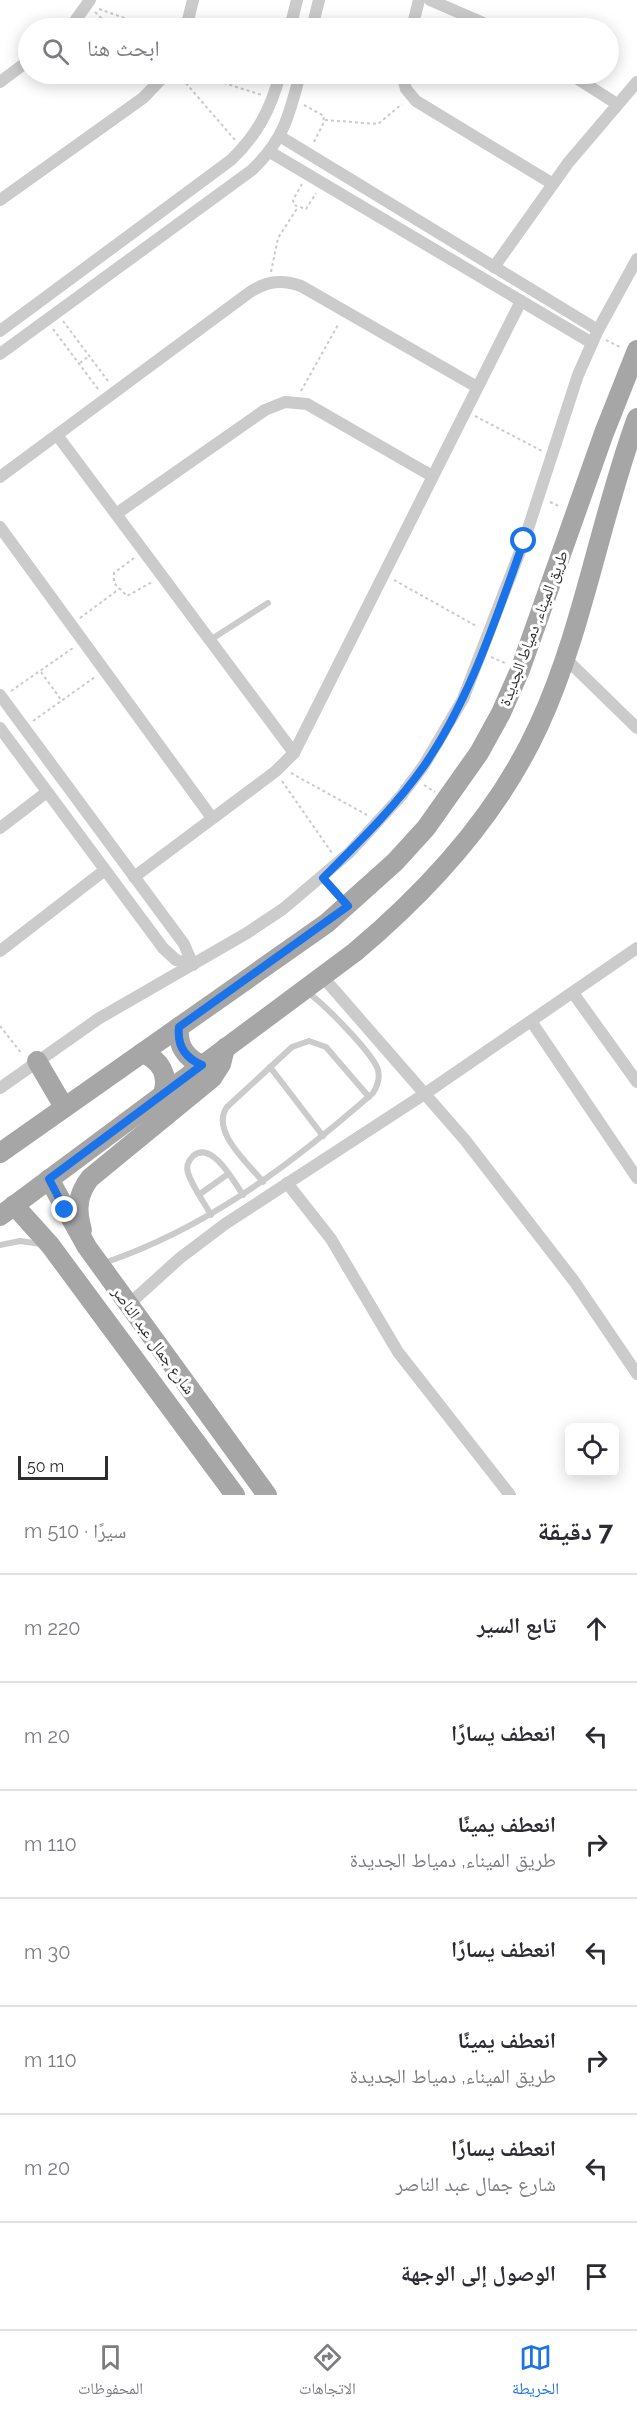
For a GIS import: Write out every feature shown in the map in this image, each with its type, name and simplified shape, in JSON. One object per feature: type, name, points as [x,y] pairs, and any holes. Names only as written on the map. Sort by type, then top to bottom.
[{"type":"main road","name":"طريق الميناء, دمياط الجديدة","points":[[0,1153],[348,906],[395,862],[447,800],[479,753],[520,670],[636,352]]},
{"type":"main road","name":"طريق الميناء, دمياط الجديدة","points":[[7,1210],[393,921],[428,886],[490,810],[540,724],[565,658],[637,418]]},
{"type":"main road","points":[[179,1027],[179,1041],[185,1053],[202,1065]]},
{"type":"main road","points":[[87,1247],[78,1208],[85,1184],[96,1172],[212,1078],[221,1064],[225,1047]]},
{"type":"main road","points":[[142,1053],[160,1065],[165,1079],[163,1094]]},
{"type":"main road","points":[[34,1063],[64,1107]]},
{"type":"main road","name":"شارع جمال عبد الناصر","points":[[49,1179],[73,1226],[87,1247],[267,1495]]},
{"type":"main road","name":"شارع جمال عبد الناصر","points":[[7,1210],[50,1245],[235,1495]]},
{"type":"main road","points":[[50,1245],[48,1235],[53,1226],[63,1222],[73,1226]]},
{"type":"street","points":[[188,18],[193,0]]},
{"type":"street","points":[[292,18],[297,0]]},
{"type":"street","points":[[314,18],[319,0]]},
{"type":"street","points":[[414,18],[419,0]]},
{"type":"street","points":[[430,0],[472,18]]},
{"type":"street","points":[[77,18],[89,2]]},
{"type":"street","points":[[0,82],[18,68]]},
{"type":"street","points":[[494,267],[553,184],[637,82]]},
{"type":"street","points":[[0,200],[143,98],[156,84]]},
{"type":"street","points":[[0,331],[243,149],[261,125],[277,84]]},
{"type":"street","points":[[0,354],[235,184],[270,152],[281,137],[297,84]]},
{"type":"street","points":[[406,84],[410,96],[553,184]]},
{"type":"street","points":[[586,84],[617,104]]},
{"type":"street","points":[[281,137],[494,267],[595,336]]},
{"type":"street","points":[[270,152],[521,301],[595,336]]},
{"type":"street","points":[[0,1088],[98,1020],[256,927],[323,878],[379,822],[414,778],[449,724],[483,653],[539,498],[564,414],[595,336],[637,260]]},
{"type":"street","points":[[0,477],[250,292],[270,282],[291,282],[301,286],[477,387]]},
{"type":"street","points":[[134,877],[278,769],[294,753],[521,301]]},
{"type":"street","points":[[116,514],[265,410],[274,405],[296,402],[307,404],[432,476]]},
{"type":"street","points":[[57,435],[294,753]]},
{"type":"street","points":[[0,528],[212,818]]},
{"type":"street","points":[[565,658],[637,728]]},
{"type":"street","points":[[1,696],[184,944],[193,965]]},
{"type":"street","points":[[0,728],[169,955],[193,965]]},
{"type":"street","points":[[0,828],[47,792]]},
{"type":"street","points":[[0,951],[105,870]]},
{"type":"street","points":[[128,1305],[200,1242],[286,1183],[426,1093],[637,948]]},
{"type":"street","points":[[322,976],[426,1093],[574,1281],[637,1374]]},
{"type":"street","points":[[573,993],[637,1082]]},
{"type":"street","points":[[531,1021],[637,1178]]},
{"type":"street","points":[[286,1183],[331,1239],[398,1352],[510,1495]]},
{"type":"lane","points":[[210,639],[268,603]]},
{"type":"lane","points":[[99,1264],[148,1246],[211,1215],[263,1182],[369,1097],[378,1082],[375,1064],[326,1008],[303,990]]},
{"type":"lane","points":[[263,1182],[224,1132],[221,1122],[227,1107],[298,1043],[315,1042],[326,1047],[369,1097]]},
{"type":"lane","points":[[270,1067],[323,1136]]},
{"type":"lane","points":[[211,1215],[188,1172],[189,1162],[195,1155],[210,1154],[243,1195]]},
{"type":"lane","points":[[200,1194],[228,1174]]},
{"type":"lane","points":[[0,1245],[20,1241],[50,1245]]},
{"type":"path","points":[[89,2],[103,18]]},
{"type":"path","points":[[89,2],[128,18]]},
{"type":"path","points":[[187,84],[243,149]]},
{"type":"path","points":[[226,84],[273,99]]},
{"type":"path","points":[[325,120],[378,124],[410,96]]},
{"type":"path","points":[[293,100],[321,113],[325,120]]},
{"type":"path","points":[[308,154],[325,120]]},
{"type":"path","points":[[298,207],[293,200],[306,174]]},
{"type":"path","points":[[298,207],[307,207],[321,182]]},
{"type":"path","points":[[270,282],[278,238],[298,207]]},
{"type":"path","points":[[296,402],[346,311]]},
{"type":"path","points":[[52,316],[89,356],[110,395]]},
{"type":"path","points":[[52,316],[79,363],[110,395]]},
{"type":"path","points":[[595,336],[636,352]]},
{"type":"path","points":[[79,363],[89,356]]},
{"type":"path","points":[[465,411],[553,456]]},
{"type":"path","points":[[539,498],[576,512]]},
{"type":"path","points":[[144,551],[114,573],[114,583],[119,590],[122,594],[133,595],[162,575]]},
{"type":"path","points":[[384,574],[489,634]]},
{"type":"path","points":[[71,625],[119,590]]},
{"type":"path","points":[[1,696],[82,641]]},
{"type":"path","points":[[483,653],[520,670]]},
{"type":"path","points":[[24,728],[104,670]]},
{"type":"path","points":[[40,671],[62,701]]},
{"type":"path","points":[[278,769],[379,822]]},
{"type":"path","points":[[278,769],[338,863]]},
{"type":"path","points":[[414,778],[447,800]]},
{"type":"path","points":[[323,878],[348,906]]},
{"type":"path","points":[[0,1026],[34,1063]]},
{"type":"route","points":[[65,1210],[49,1179],[202,1065],[189,1058],[181,1047],[179,1027],[348,906],[323,878],[379,822],[401,796],[445,733],[483,653],[524,541]]}]
